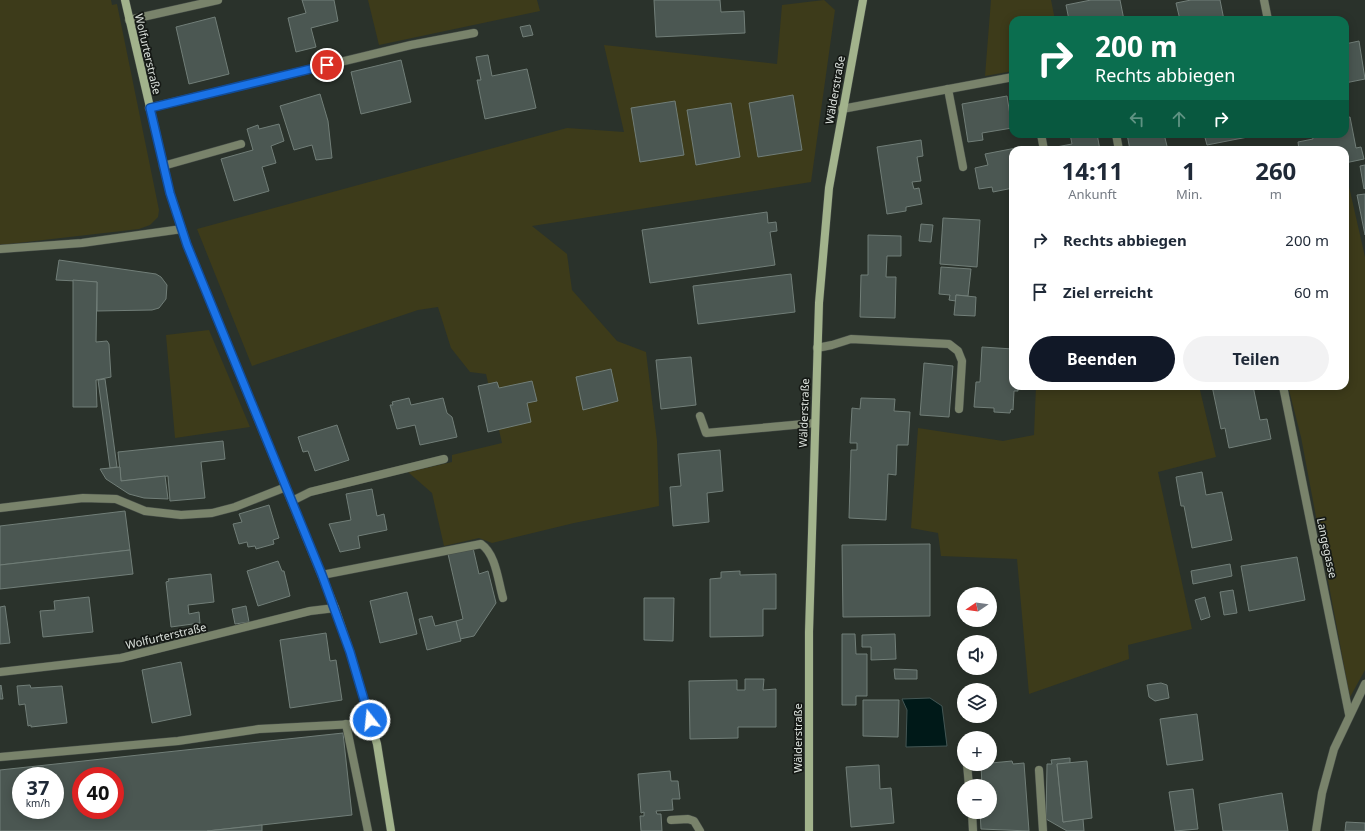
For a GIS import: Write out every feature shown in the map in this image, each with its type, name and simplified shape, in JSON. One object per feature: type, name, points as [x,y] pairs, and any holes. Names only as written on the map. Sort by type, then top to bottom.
[{"type":"street","name":"Wolfurterstraße","points":[[125,0],[163,166],[182,229],[335,608],[370,720],[376,744],[391,831]]},
{"type":"street","points":[[129,20],[218,0]]},
{"type":"street","name":"Wälderstraße","points":[[809,831],[808,632],[817,348],[824,232],[829,188],[842,109],[863,0]]},
{"type":"street","points":[[1264,0],[1267,16]]},
{"type":"street","points":[[150,108],[411,45],[474,33]]},
{"type":"street","points":[[842,109],[1009,78]]},
{"type":"street","points":[[948,89],[962,167]]},
{"type":"street","points":[[163,166],[241,144]]},
{"type":"street","points":[[0,249],[82,243],[182,229]]},
{"type":"street","points":[[817,348],[851,339],[949,344],[958,351],[962,361],[959,409]]},
{"type":"street","name":"Langegasse","points":[[1284,390],[1349,714]]},
{"type":"street","points":[[700,416],[706,433],[815,423]]},
{"type":"street","points":[[292,501],[310,492],[444,459]]},
{"type":"street","points":[[0,508],[83,498],[116,500],[145,511],[181,515],[212,513],[235,507],[286,487]]},
{"type":"street","points":[[322,575],[481,544],[490,554],[503,598]]},
{"type":"street","name":"Wolfurterstraße","points":[[0,672],[121,658],[310,611],[335,608]]},
{"type":"street","points":[[1316,831],[1322,793],[1334,749],[1349,714],[1365,684]]},
{"type":"street","points":[[0,758],[178,741],[259,729],[354,724],[370,720]]},
{"type":"street","points":[[346,724],[368,831]]},
{"type":"street","points":[[1039,770],[1043,831]]},
{"type":"street","points":[[671,820],[688,819],[694,821],[700,831]]},
{"type":"street","points":[[973,819],[974,831]]},
{"type":"shaded area","points":[[0,0],[111,0],[112,5],[117,4],[159,210],[158,217],[150,225],[139,229],[0,245]]},
{"type":"shaded area","points":[[368,0],[537,0],[540,11],[379,45]]},
{"type":"shaded area","points":[[824,0],[835,10],[811,182],[532,226],[567,254],[572,290],[617,341],[646,352],[657,441],[659,506],[574,523],[492,543],[479,538],[444,546],[432,493],[408,472],[452,462],[452,455],[502,443],[486,374],[470,372],[451,348],[438,307],[418,310],[252,366],[197,229],[567,128],[624,132],[604,45],[777,64],[782,5]]},
{"type":"shaded area","points":[[991,0],[1051,0],[1054,16],[1009,16],[1009,72],[985,76]]},
{"type":"shaded area","points":[[1349,187],[1365,257],[1365,670],[1350,697],[1301,437],[1289,390],[1349,390]]},
{"type":"shaded area","points":[[209,330],[250,427],[175,438],[166,335]]},
{"type":"shaded area","points":[[1036,390],[1200,390],[1216,457],[1158,472],[1192,629],[1128,645],[1129,659],[1029,694],[1017,559],[941,556],[938,533],[911,528],[918,428],[1003,441],[1034,435]]},
{"type":"water","points":[[930,698],[942,706],[947,746],[906,747],[907,710],[902,699]]},
{"type":"building","points":[[302,0],[334,0],[338,21],[311,28],[316,47],[296,52],[288,18],[306,13]]},
{"type":"building","points":[[654,0],[720,0],[721,12],[744,11],[745,33],[656,37]]},
{"type":"building","points":[[1091,0],[1120,0],[1123,16],[1068,16],[1066,5]]},
{"type":"building","points":[[1191,0],[1220,0],[1223,16],[1179,16],[1176,3]]},
{"type":"building","points":[[215,17],[229,74],[189,84],[176,27]]},
{"type":"building","points":[[530,25],[533,35],[523,37],[520,27]]},
{"type":"building","points":[[1359,41],[1365,79],[1349,82],[1349,43]]},
{"type":"building","points":[[488,55],[492,76],[527,69],[536,108],[485,119],[477,80],[481,80],[476,57]]},
{"type":"building","points":[[401,60],[411,102],[361,114],[351,72]]},
{"type":"building","points":[[320,94],[328,121],[332,158],[316,160],[312,145],[294,150],[280,106]]},
{"type":"building","points":[[793,95],[802,150],[758,157],[749,103]]},
{"type":"building","points":[[1007,96],[1009,109],[1009,128],[982,133],[983,140],[968,142],[962,104]]},
{"type":"building","points":[[675,101],[684,155],[640,162],[631,108]]},
{"type":"building","points":[[731,103],[740,157],[696,165],[687,110]]},
{"type":"building","points":[[1349,117],[1356,148],[1361,147],[1364,159],[1349,162],[1349,146],[1298,146],[1298,142],[1313,138],[1349,138]]},
{"type":"building","points":[[279,124],[284,141],[271,146],[276,163],[262,167],[269,191],[234,201],[221,159],[253,150],[247,129],[258,125],[259,129]]},
{"type":"building","points":[[1071,138],[1098,138],[1099,146],[1062,146],[1072,144]]},
{"type":"building","points":[[1128,138],[1165,138],[1167,146],[1129,146]]},
{"type":"building","points":[[1205,138],[1243,138],[1207,145]]},
{"type":"building","points":[[921,140],[923,156],[917,157],[921,181],[912,182],[914,189],[919,188],[922,204],[906,207],[906,211],[887,214],[877,147]]},
{"type":"building","points":[[1009,149],[1009,189],[993,192],[992,187],[979,189],[975,168],[988,165],[985,154]]},
{"type":"building","points":[[1365,165],[1365,188],[1364,189],[1360,166]]},
{"type":"building","points":[[1365,194],[1365,235],[1357,195]]},
{"type":"building","points":[[767,212],[768,223],[776,222],[777,231],[770,232],[775,265],[650,283],[642,230]]},
{"type":"building","points":[[943,218],[980,220],[977,267],[940,264]]},
{"type":"building","points":[[921,224],[933,225],[931,242],[919,241]]},
{"type":"building","points":[[868,235],[901,236],[901,256],[887,256],[886,277],[896,277],[895,318],[860,317],[861,275],[868,275]]},
{"type":"building","points":[[59,260],[156,274],[161,277],[167,285],[166,299],[159,308],[152,310],[97,311],[97,282],[56,280]]},
{"type":"building","points":[[941,267],[971,269],[968,296],[956,295],[956,301],[949,300],[950,295],[939,294]]},
{"type":"building","points":[[791,274],[795,312],[698,324],[693,286]]},
{"type":"building","points":[[73,280],[97,282],[96,342],[107,341],[109,344],[111,377],[96,380],[97,407],[73,407]]},
{"type":"building","points":[[956,295],[976,297],[975,316],[954,315]]},
{"type":"building","points":[[982,347],[1009,349],[1009,390],[1018,390],[1014,391],[1013,410],[1011,409],[1010,413],[994,412],[994,408],[974,407],[976,382],[980,382]]},
{"type":"building","points":[[691,357],[696,405],[661,409],[656,360]]},
{"type":"building","points":[[924,363],[953,366],[949,417],[920,415]]},
{"type":"building","points":[[611,369],[618,401],[583,410],[576,377]]},
{"type":"building","points":[[105,379],[117,467],[110,468],[98,380]]},
{"type":"building","points":[[532,381],[537,401],[527,403],[531,422],[488,432],[478,386],[497,382],[499,388]]},
{"type":"building","points":[[1213,390],[1254,390],[1260,420],[1267,419],[1271,439],[1229,448],[1225,428],[1221,429]]},
{"type":"building","points":[[409,398],[411,405],[443,398],[447,413],[452,417],[457,437],[420,445],[415,425],[397,429],[390,405],[393,405],[392,402]]},
{"type":"building","points":[[861,398],[895,399],[894,411],[910,412],[908,445],[897,445],[896,475],[888,474],[886,520],[849,518],[851,450],[857,450],[857,443],[850,443],[852,408],[860,409]]},
{"type":"building","points":[[337,425],[349,460],[315,471],[308,451],[303,452],[298,437]]},
{"type":"building","points":[[223,441],[225,459],[201,462],[205,498],[170,501],[168,476],[121,481],[118,452]]},
{"type":"building","points":[[720,450],[723,491],[707,493],[709,522],[673,526],[670,487],[681,486],[678,454]]},
{"type":"building","points":[[120,467],[121,481],[165,476],[168,499],[144,498],[129,494],[106,479],[100,469]]},
{"type":"building","points":[[1202,472],[1206,495],[1222,492],[1232,540],[1192,548],[1184,506],[1181,506],[1176,477]]},
{"type":"building","points":[[372,489],[377,516],[384,514],[387,530],[358,536],[360,548],[340,552],[329,524],[351,520],[346,494]]},
{"type":"building","points":[[269,505],[279,538],[273,540],[274,544],[256,549],[255,546],[248,547],[247,542],[239,544],[233,524],[242,522],[239,514]]},
{"type":"building","points":[[125,511],[130,550],[0,565],[0,526]]},
{"type":"building","points":[[930,544],[930,616],[843,617],[842,545]]},
{"type":"building","points":[[473,548],[479,574],[488,571],[496,603],[474,636],[460,639],[456,621],[463,619],[448,554]]},
{"type":"building","points":[[130,550],[133,574],[0,589],[0,565]]},
{"type":"building","points":[[1297,557],[1305,600],[1249,611],[1241,566]]},
{"type":"building","points":[[278,561],[282,571],[284,571],[290,596],[258,606],[247,571]]},
{"type":"building","points":[[1230,564],[1232,576],[1193,584],[1191,571]]},
{"type":"building","points":[[740,571],[740,575],[776,574],[776,609],[763,609],[763,636],[710,637],[710,579],[721,578],[721,572]]},
{"type":"building","points":[[211,574],[214,602],[188,605],[189,614],[199,612],[200,623],[171,627],[166,582],[169,581],[168,579]]},
{"type":"building","points":[[1233,590],[1237,613],[1224,615],[1220,592]]},
{"type":"building","points":[[407,592],[417,634],[380,643],[370,601]]},
{"type":"building","points":[[89,597],[93,632],[43,637],[40,611],[55,610],[54,601]]},
{"type":"building","points":[[1205,597],[1210,617],[1201,620],[1195,600]]},
{"type":"building","points":[[644,598],[674,598],[673,641],[644,640]]},
{"type":"building","points":[[5,606],[10,643],[0,644],[0,607]]},
{"type":"building","points":[[246,606],[249,622],[235,624],[232,609]]},
{"type":"building","points":[[432,616],[435,626],[456,621],[461,641],[427,650],[419,619]]},
{"type":"building","points":[[326,633],[330,661],[336,660],[342,700],[290,708],[280,640]]},
{"type":"building","points":[[842,634],[855,634],[856,654],[867,654],[867,696],[856,696],[856,705],[842,705]]},
{"type":"building","points":[[895,634],[896,659],[871,660],[871,647],[862,647],[862,635]]},
{"type":"building","points":[[181,662],[191,715],[152,723],[142,670]]},
{"type":"building","points":[[894,669],[917,670],[917,679],[895,679]]},
{"type":"building","points":[[745,679],[764,679],[763,690],[776,689],[776,727],[738,727],[738,738],[690,739],[689,681],[737,680],[737,690],[745,690]]},
{"type":"building","points":[[1161,683],[1167,685],[1169,698],[1155,701],[1149,697],[1147,685]]},
{"type":"building","points":[[1,685],[3,699],[0,699]]},
{"type":"building","points":[[30,685],[31,688],[62,686],[67,723],[31,727],[31,725],[28,726],[25,704],[19,705],[17,686]]},
{"type":"building","points":[[863,700],[899,700],[898,737],[863,736]]},
{"type":"building","points":[[1197,714],[1203,760],[1167,765],[1160,719]]},
{"type":"building","points":[[343,733],[352,815],[207,831],[0,831],[0,770],[12,769],[12,819],[64,819],[64,767],[28,767]]},
{"type":"building","points":[[1070,758],[1070,763],[1057,764],[1063,822],[1083,819],[1084,831],[1067,831],[1046,819],[1047,764],[1052,764],[1051,760]]},
{"type":"building","points":[[1012,761],[1013,764],[1024,763],[1029,831],[981,829],[980,819],[997,819],[997,779],[982,779],[981,771],[997,771],[997,762]]},
{"type":"building","points":[[1087,761],[1092,818],[1063,822],[1057,764]]},
{"type":"building","points":[[879,765],[880,789],[891,788],[894,823],[851,827],[846,767]]},
{"type":"building","points":[[670,771],[671,781],[678,781],[680,799],[672,799],[673,810],[656,811],[657,814],[661,814],[662,831],[641,831],[640,816],[644,816],[644,812],[641,813],[638,774]]},
{"type":"building","points":[[1193,789],[1198,829],[1175,831],[1169,792]]},
{"type":"building","points":[[1282,793],[1288,831],[1223,831],[1219,804]]},
{"type":"building","points":[[1346,822],[1365,823],[1365,831],[1345,831]]},
{"type":"building","points":[[262,825],[262,831],[207,831]]},
{"type":"route","points":[[327,65],[150,108],[170,193],[187,245],[335,608],[370,720]]}]
